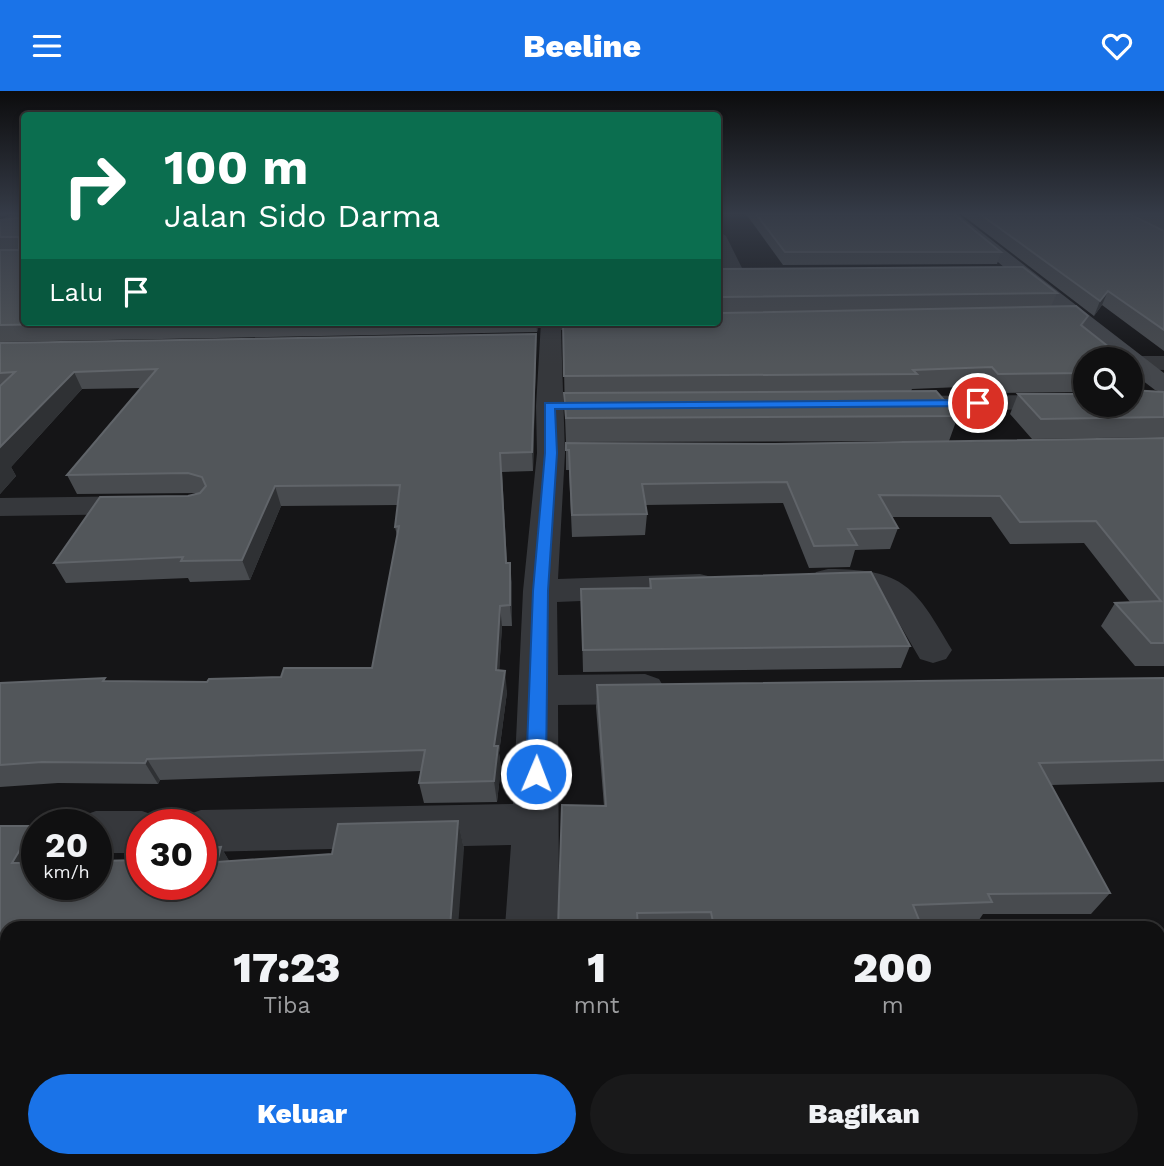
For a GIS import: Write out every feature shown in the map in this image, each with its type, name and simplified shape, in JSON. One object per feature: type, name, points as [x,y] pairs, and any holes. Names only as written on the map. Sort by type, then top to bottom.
[{"type":"street","points":[[1011,264],[1115,347]]},
{"type":"street","points":[[995,273],[1022,273]]},
{"type":"street","points":[[1049,317],[1077,317]]},
{"type":"street","points":[[532,921],[540,591],[565,453],[563,406],[536,341],[548,326]]},
{"type":"street","points":[[1143,361],[1164,363]]},
{"type":"street","points":[[1143,375],[1160,397]]},
{"type":"street","points":[[879,404],[1073,403]]},
{"type":"street","points":[[0,507],[170,504]]},
{"type":"street","points":[[803,581],[870,580],[891,587],[905,603],[932,673]]},
{"type":"street","points":[[540,591],[734,584]]},
{"type":"street","points":[[538,690],[676,688]]},
{"type":"street","points":[[217,831],[534,824]]},
{"type":"building","points":[[0,264],[21,264],[21,325],[0,325]]},
{"type":"building","points":[[1049,264],[1164,264],[1164,330],[1108,291],[1100,301]]},
{"type":"building","points":[[1023,267],[1057,293],[721,297],[721,269]]},
{"type":"building","points":[[1076,306],[1088,316],[1081,325],[1109,347],[1073,347],[1073,373],[998,374],[992,367],[913,370],[917,374],[564,376],[563,326],[721,326],[721,313]]},
{"type":"building","points":[[536,334],[532,452],[500,453],[506,563],[510,563],[510,605],[500,606],[496,670],[505,671],[494,746],[498,746],[494,781],[419,783],[425,750],[147,759],[145,763],[42,762],[0,765],[0,683],[105,678],[103,681],[207,682],[209,679],[281,677],[284,668],[372,668],[399,526],[395,527],[400,485],[275,486],[242,560],[181,561],[183,557],[54,563],[100,497],[188,496],[200,493],[206,486],[202,477],[188,473],[67,475],[157,369],[74,372],[0,447],[0,386],[15,372],[0,373],[0,343]]},
{"type":"building","points":[[936,391],[958,416],[566,418],[564,393]]},
{"type":"building","points":[[1143,391],[1164,392],[1164,417],[1041,419],[1018,394],[1073,394],[1073,417],[1143,417]]},
{"type":"building","points":[[1164,438],[1164,643],[1151,643],[1115,603],[1161,601],[1096,521],[1020,522],[1000,496],[879,495],[898,528],[848,529],[857,545],[814,546],[787,482],[642,484],[647,514],[572,515],[569,450],[566,450],[566,443],[775,444]]},
{"type":"building","points":[[871,572],[910,646],[583,650],[581,589],[651,588],[650,579]]},
{"type":"building","points":[[1164,678],[1164,760],[1039,763],[1110,893],[988,894],[992,902],[913,905],[919,920],[713,921],[711,912],[637,913],[638,921],[558,921],[562,805],[606,806],[597,685]]},
{"type":"building","points":[[458,821],[450,921],[0,921],[0,826],[21,826],[21,848],[12,863],[21,863],[21,900],[112,900],[112,861],[126,860],[126,900],[217,900],[217,862],[332,854],[338,824]]},
{"type":"route","points":[[536,774],[540,591],[551,453],[549,406],[978,403]]}]
